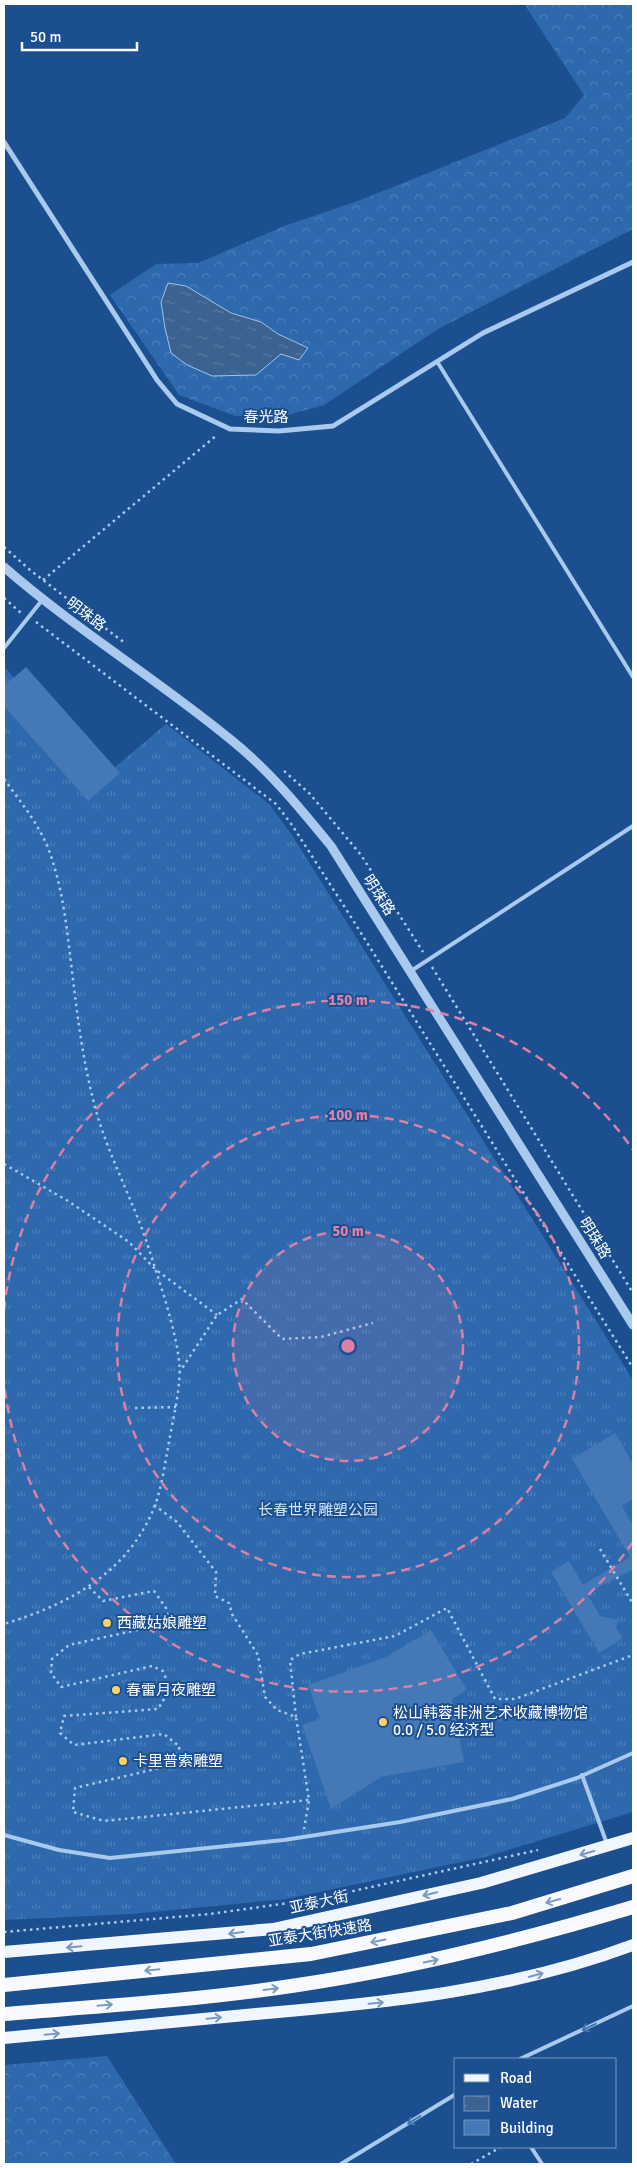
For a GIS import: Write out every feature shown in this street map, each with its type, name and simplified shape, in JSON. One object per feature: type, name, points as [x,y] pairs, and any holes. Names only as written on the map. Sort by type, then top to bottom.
[{"type":"highway","name":"亚泰大街快速路","points":[[4,1985],[311,1954],[436,1930],[539,1905],[633,1876]]},
{"type":"highway","points":[[4,2014],[296,1986],[380,1972],[463,1954],[633,1907]]},
{"type":"main road","name":"亚泰大街","points":[[4,1952],[273,1929],[481,1882],[608,1847],[633,1838]]},
{"type":"main road","points":[[4,2038],[395,2002],[474,1989],[530,1977],[633,1944]]},
{"type":"street","name":"春光路","points":[[4,142],[157,380],[177,404],[226,427],[279,431],[333,426],[438,363],[483,333],[633,262]]},
{"type":"street","name":"明珠路","points":[[4,567],[43,599],[231,739],[283,787],[331,846],[633,1325]]},
{"type":"lane","points":[[438,363],[633,677]]},
{"type":"lane","points":[[4,648],[43,599]]},
{"type":"lane","points":[[411,971],[633,826]]},
{"type":"lane","points":[[4,1835],[59,1850],[110,1858],[302,1837],[400,1822],[512,1798],[582,1776],[633,1753]]},
{"type":"lane","points":[[582,1776],[608,1847]]},
{"type":"lane","points":[[522,2058],[633,2006]]},
{"type":"lane","points":[[341,2164],[454,2095]]},
{"type":"lane","points":[[532,2148],[542,2164]]},
{"type":"path","points":[[43,580],[226,427]]},
{"type":"path","points":[[4,598],[28,618],[44,626],[276,804],[292,825],[351,917],[633,1368]]},
{"type":"path","points":[[4,779],[25,806],[50,856],[60,890],[83,1059],[94,1106],[111,1156],[148,1247],[179,1363],[176,1407],[161,1486],[149,1520],[128,1554],[103,1578],[74,1596],[4,1624]]},
{"type":"path","points":[[4,1164],[68,1201],[129,1242],[155,1269],[217,1316]]},
{"type":"path","points":[[178,1375],[217,1316],[242,1299],[282,1339],[321,1337],[373,1323]]},
{"type":"path","points":[[135,1408],[176,1407]]},
{"type":"path","points":[[154,1505],[177,1522],[216,1572],[215,1596],[230,1603],[232,1614],[258,1655],[264,1696],[277,1710],[296,1717]]},
{"type":"path","points":[[600,1549],[633,1604]]},
{"type":"path","points":[[89,1587],[103,1601],[154,1591],[166,1608],[168,1620],[160,1625],[69,1645],[52,1659],[51,1673],[60,1687],[152,1666],[163,1671],[170,1689],[158,1709],[64,1716],[60,1732],[74,1745],[164,1734],[180,1747],[168,1766],[75,1788],[73,1812],[104,1821],[309,1800]]},
{"type":"path","points":[[302,1837],[309,1800],[296,1717],[290,1660],[300,1654],[395,1636],[447,1608],[495,1699],[515,1699],[633,1655]]},
{"type":"path","points":[[4,1932],[210,1914],[317,1899],[502,1860]]},
{"type":"path","points":[[471,2164],[499,2148]]},
{"type":"green space","points":[[524,4],[633,4],[633,229],[438,329],[324,405],[284,416],[235,416],[179,395],[110,295],[156,264],[198,263],[284,226],[358,201],[565,118],[584,95]]},
{"type":"green space","name":"长春世界雕塑公园","points":[[4,666],[101,779],[166,724],[269,804],[292,835],[633,1380],[633,1812],[485,1857],[286,1899],[131,1914],[4,1920]]},
{"type":"green space","points":[[107,2056],[176,2164],[4,2164],[4,2065]]},
{"type":"water","points":[[168,283],[186,286],[231,313],[261,322],[278,334],[308,348],[299,360],[281,354],[256,375],[212,376],[187,365],[171,353],[165,328],[161,302]]},
{"type":"building","points":[[26,667],[120,773],[88,801],[4,706],[4,686]]},
{"type":"building","points":[[615,1433],[633,1464],[633,1499],[622,1506],[631,1522],[633,1520],[633,1572],[632,1570],[587,1593],[600,1616],[618,1620],[616,1628],[623,1638],[599,1653],[551,1572],[569,1561],[583,1585],[630,1557],[572,1459]]},
{"type":"building","name":"松山韩蓉非洲艺术收藏博物馆 0.0 / 5.0 经济型","points":[[431,1630],[467,1690],[452,1699],[464,1762],[381,1777],[331,1809],[302,1725],[320,1719],[308,1685],[386,1657]]},
{"type":"place","name":"西藏姑娘雕塑","points":[[107,1623]]},
{"type":"place","name":"春雷月夜雕塑","points":[[116,1690]]},
{"type":"place","name":"松山韩蓉非洲艺术收藏博物馆 0.0 / 5.0 经济型","points":[[383,1722]]},
{"type":"place","name":"卡里普索雕塑","points":[[123,1761]]}]
